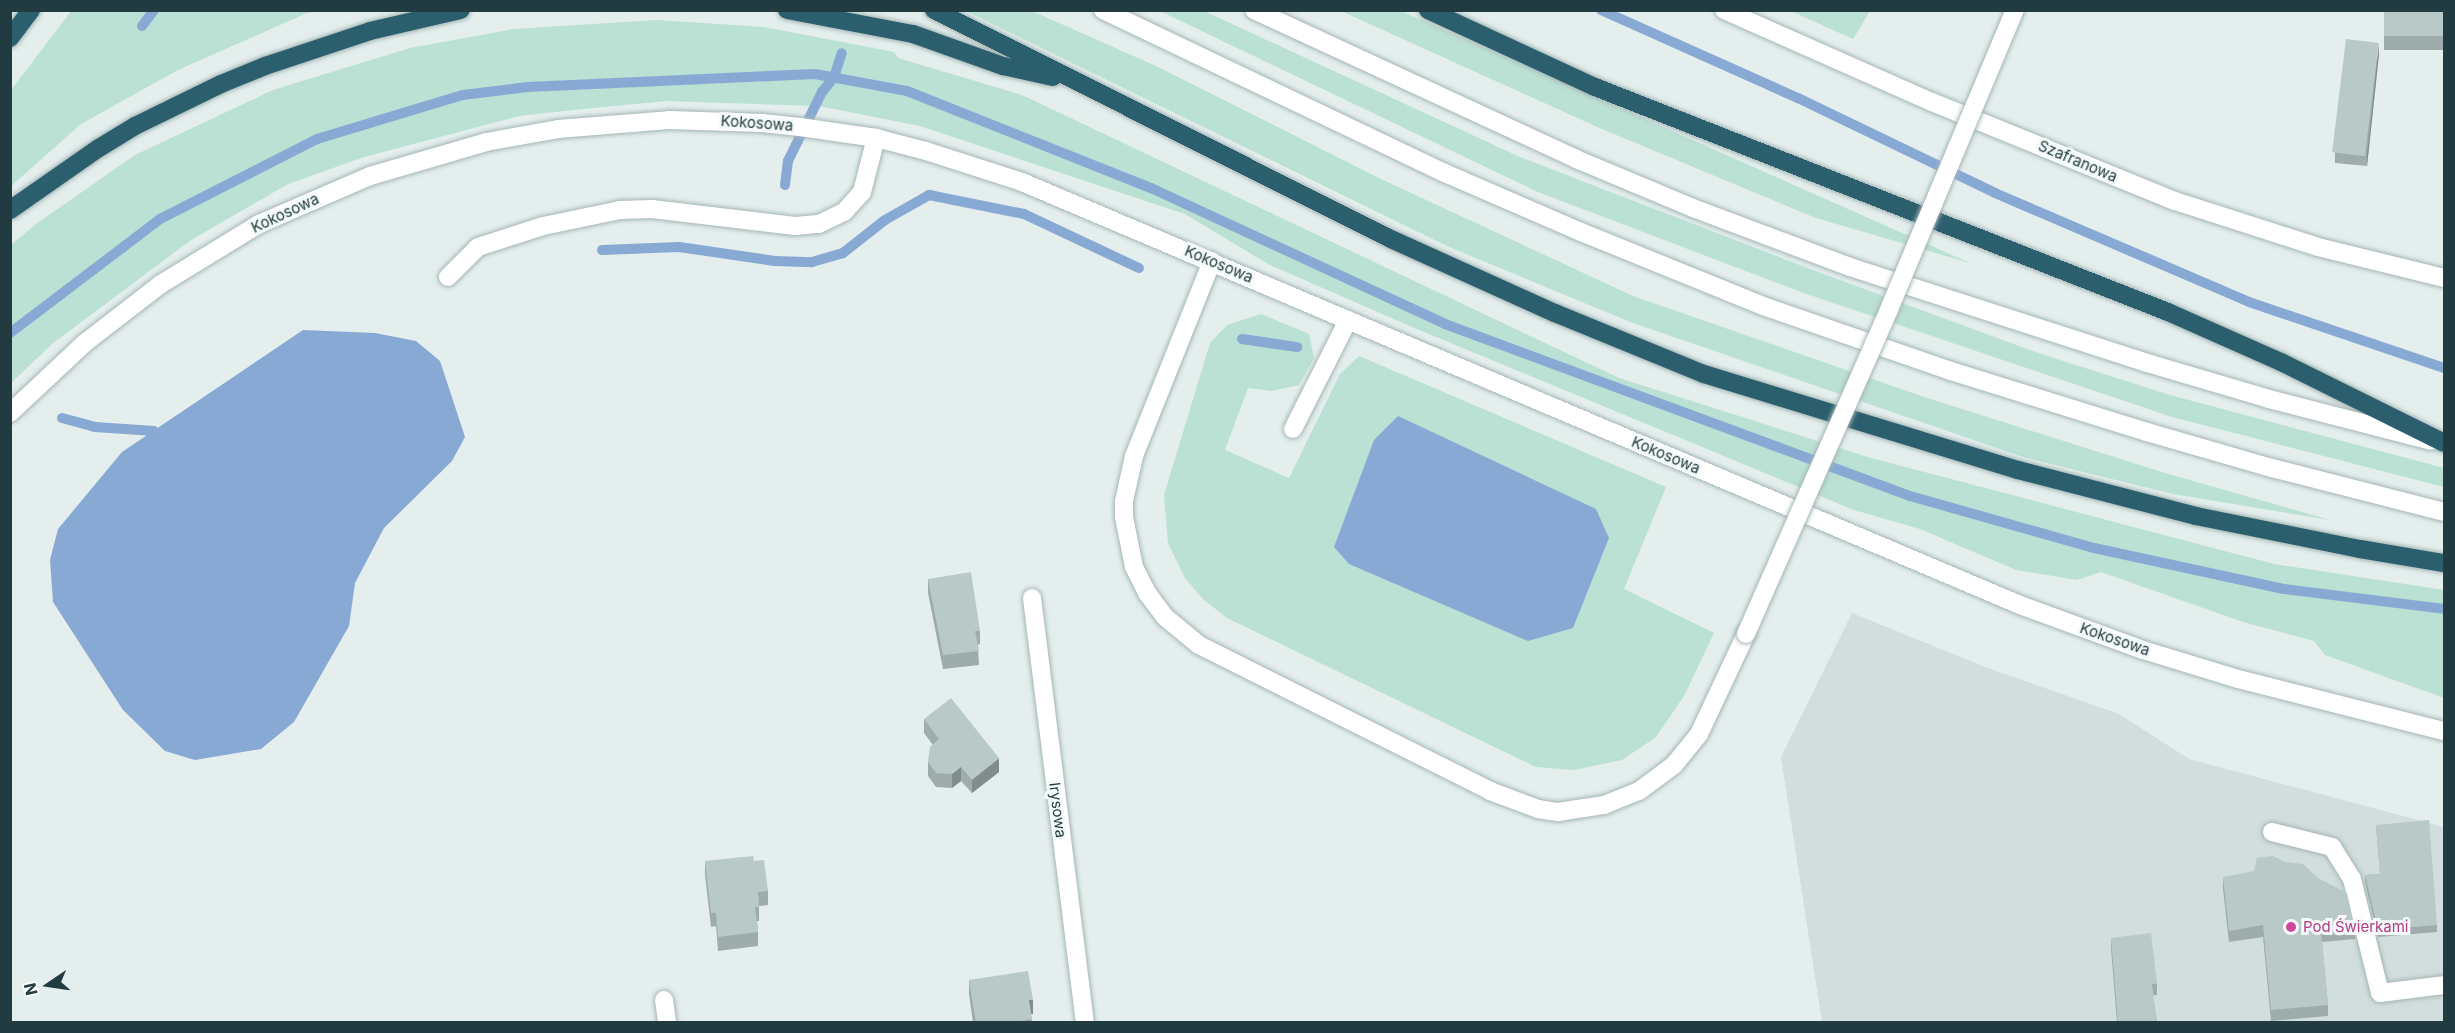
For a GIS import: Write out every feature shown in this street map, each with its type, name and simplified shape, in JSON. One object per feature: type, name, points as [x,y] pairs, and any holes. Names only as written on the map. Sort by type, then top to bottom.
[{"type":"highway","points":[[10,38],[31,10]]},
{"type":"highway","points":[[10,210],[99,148],[144,122],[221,84],[265,66],[358,34],[461,10]]},
{"type":"highway","points":[[788,10],[913,34],[1003,66],[1083,84]]},
{"type":"highway","points":[[934,10],[1393,240],[1555,313],[1704,374],[2018,470],[2196,516],[2360,549],[2445,563]]},
{"type":"highway","points":[[1428,10],[1594,87],[2168,312],[2281,362],[2445,444]]},
{"type":"street","points":[[1103,10],[1445,173],[1602,241],[1763,306],[1951,370],[2147,432],[2272,468],[2445,512]]},
{"type":"street","points":[[1254,10],[1576,159],[1693,208],[1839,263],[2157,366],[2269,399],[2445,444]]},
{"type":"street","name":"Szafranowa","points":[[1724,10],[1932,102],[2175,201],[2318,247],[2445,278]]},
{"type":"street","points":[[1212,261],[1134,456],[1124,501],[1124,517],[1134,567],[1147,593],[1166,617],[1199,645],[1490,791],[1538,809],[1558,812],[1604,805],[1630,795],[1657,780],[1674,765],[1699,734],[1885,318],[2015,10]]},
{"type":"street","name":"Kokosowa","points":[[10,413],[86,342],[134,304],[199,259],[260,224],[370,176],[486,141],[558,129],[627,122],[711,120],[762,123],[876,138],[956,159],[1022,182],[2020,605],[2143,650],[2238,679],[2445,731]]},
{"type":"street","points":[[448,278],[478,247],[543,226],[620,210],[652,209],[795,226],[819,224],[844,212],[862,192],[876,138]]},
{"type":"street","points":[[1293,429],[1325,371],[1348,320]]},
{"type":"street","name":"Irysowa","points":[[1032,597],[1085,1023]]},
{"type":"street","points":[[2272,832],[2332,847],[2352,879],[2380,993],[2445,985]]},
{"type":"street","points":[[664,1000],[667,1023]]},
{"type":"shaded area","points":[[1852,613],[1988,668],[2119,714],[2189,759],[2444,827],[2444,1022],[1822,1022],[1781,757]]},
{"type":"green space","points":[[72,10],[318,11],[307,13],[178,70],[81,124],[11,186],[11,90]]},
{"type":"green space","points":[[966,11],[1032,11],[1156,66],[1381,179],[1633,296],[1927,398],[2165,473],[2330,520],[2173,494],[2023,457],[1633,323],[1449,247]]},
{"type":"green space","points":[[1160,11],[1204,11],[1520,157],[1810,269],[2038,353],[2170,395],[2444,468],[2444,487],[2172,417],[1801,292],[1538,192]]},
{"type":"green space","points":[[1341,11],[1401,11],[1970,263],[1816,218],[1595,126]]},
{"type":"green space","points":[[1791,11],[1870,11],[1853,39]]},
{"type":"green space","points":[[657,20],[764,27],[894,52],[898,58],[1022,95],[1619,378],[1871,458],[2274,564],[2444,590],[2444,698],[2325,655],[2314,641],[2243,622],[2101,572],[2077,580],[2016,570],[1920,529],[1854,510],[1412,327],[1268,264],[1185,214],[920,126],[819,106],[666,101],[519,116],[364,157],[288,184],[191,240],[52,344],[11,383],[11,245],[36,224],[135,155],[273,90],[410,48],[514,29]]},
{"type":"green space","points":[[1261,314],[1309,334],[1314,358],[1299,385],[1272,391],[1248,388],[1225,450],[1289,478],[1340,374],[1359,356],[1666,487],[1624,589],[1714,633],[1684,696],[1656,737],[1622,760],[1574,770],[1536,767],[1227,618],[1203,599],[1185,578],[1168,543],[1164,495],[1210,343],[1227,325]]},
{"type":"water","points":[[303,330],[375,333],[416,341],[440,361],[465,437],[452,461],[384,528],[355,583],[349,626],[294,722],[261,749],[195,760],[165,751],[123,710],[53,602],[50,560],[58,529],[122,452]]},
{"type":"water","points":[[1398,416],[1596,509],[1609,538],[1573,628],[1528,641],[1349,564],[1334,547],[1374,440]]},
{"type":"building","points":[[2384,10],[2444,10],[2444,36],[2384,36]]},
{"type":"building","points":[[2346,39],[2379,43],[2365,156],[2332,152]]},
{"type":"building","points":[[971,572],[980,631],[975,631],[979,651],[943,655],[928,579]]},
{"type":"building","points":[[951,698],[999,758],[972,780],[961,767],[952,774],[936,773],[928,762],[930,747],[939,739],[924,719]]},
{"type":"building","points":[[2429,820],[2437,925],[2378,930],[2365,875],[2380,874],[2376,825]]},
{"type":"building","points":[[753,856],[754,861],[764,860],[768,891],[758,892],[759,907],[755,907],[758,932],[718,937],[716,913],[711,913],[705,861]]},
{"type":"building","points":[[2273,856],[2285,862],[2303,864],[2318,878],[2347,893],[2355,928],[2321,931],[2328,1005],[2271,1010],[2263,925],[2229,931],[2223,877],[2254,871],[2257,858]]},
{"type":"building","points":[[2151,933],[2157,984],[2152,984],[2157,1023],[2118,1023],[2111,938]]},
{"type":"building","points":[[1028,971],[1033,1000],[1029,1000],[1032,1019],[1021,1021],[1021,1023],[976,1023],[969,980]]},
{"type":"waterway","points":[[142,26],[154,10]]},
{"type":"waterway","points":[[1601,10],[1798,98],[1995,193],[2249,302],[2444,368]]},
{"type":"waterway","points":[[785,185],[788,161],[822,92],[834,77],[842,53]]},
{"type":"waterway","points":[[10,333],[160,219],[317,139],[463,95],[528,87],[815,74],[907,91],[1151,188],[1445,324],[1910,496],[2094,548],[2284,589],[2444,609]]},
{"type":"waterway","points":[[602,250],[679,247],[775,261],[812,262],[843,253],[885,220],[929,195],[1024,214],[1139,268]]},
{"type":"waterway","points":[[1242,339],[1297,347]]},
{"type":"waterway","points":[[62,418],[95,427],[154,431]]},
{"type":"place","name":"Pod Świerkami","points":[[2291,927]]}]
